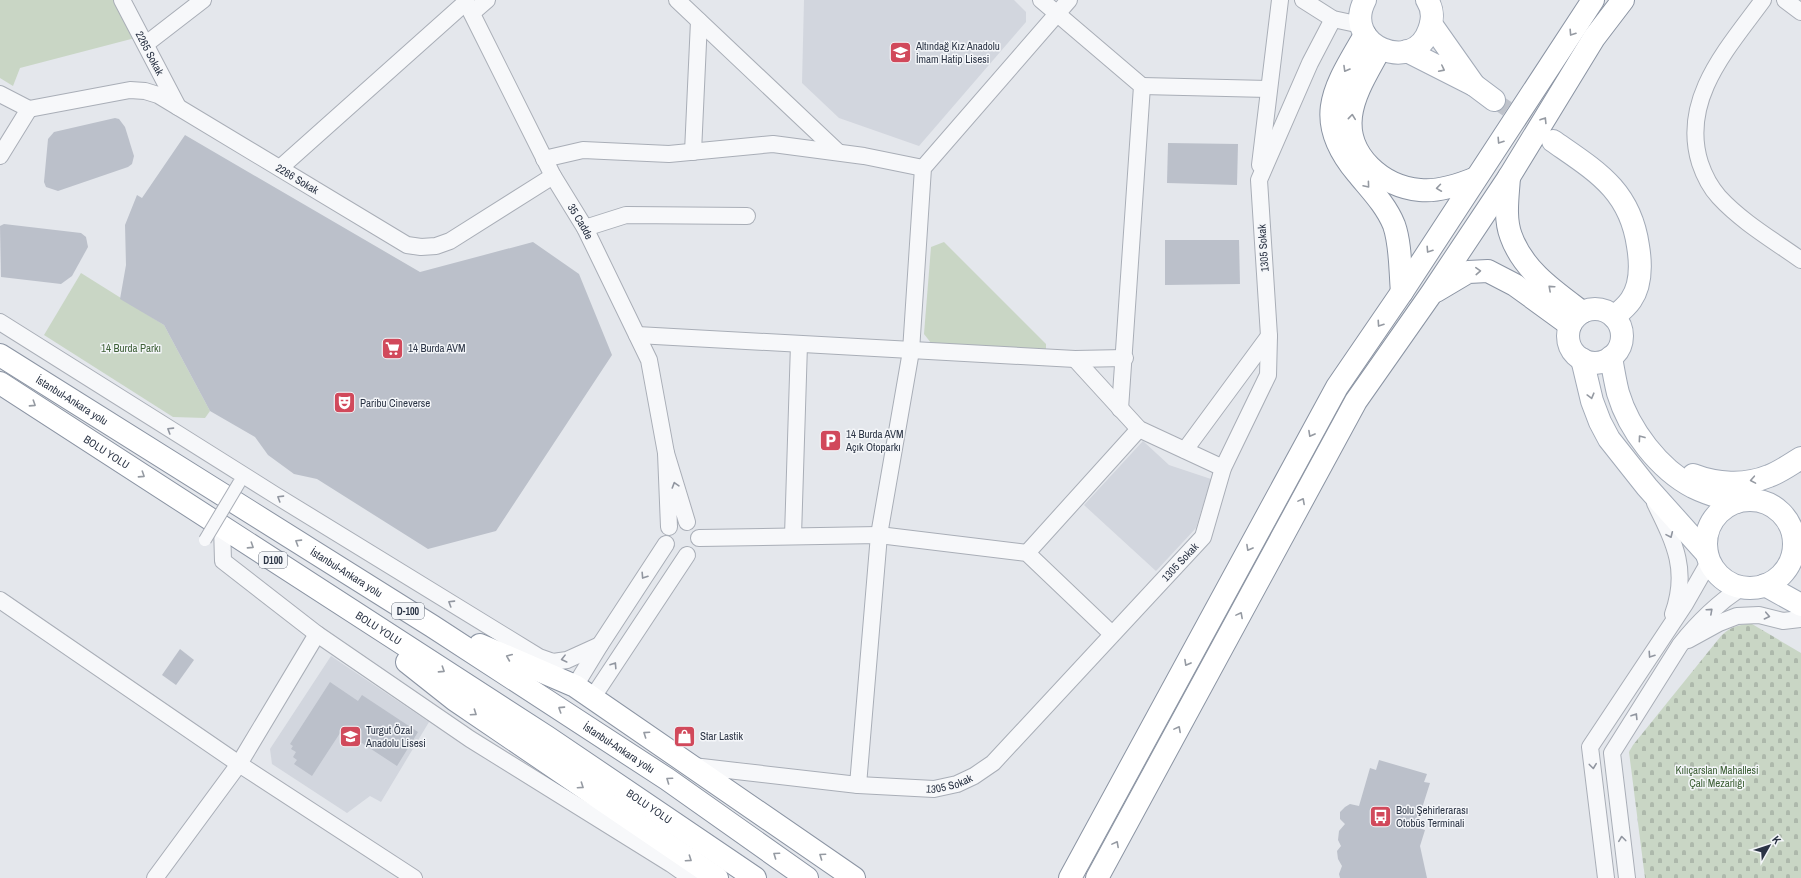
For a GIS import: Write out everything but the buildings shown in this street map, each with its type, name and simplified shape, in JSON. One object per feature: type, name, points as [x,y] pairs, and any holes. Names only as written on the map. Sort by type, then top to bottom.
[{"type":"main road","points":[[1365,0],[1360,15],[1369,36],[1388,52],[1407,51],[1416,47],[1423,41],[1428,33],[1432,14],[1427,0]]},
{"type":"main road","points":[[1070,878],[1337,387],[1402,292],[1593,0]]},
{"type":"main road","points":[[1097,878],[1356,401],[1431,294],[1509,177],[1594,38],[1623,0]]},
{"type":"main road","points":[[1431,24],[1474,85]]},
{"type":"main road","points":[[1369,36],[1359,91],[1351,116],[1351,129],[1354,142],[1369,166],[1380,176],[1393,183],[1421,190],[1455,186],[1476,178]]},
{"type":"main road","points":[[1369,36],[1338,81],[1332,102],[1331,115],[1336,138],[1341,150],[1350,164],[1382,204],[1394,226],[1400,258],[1402,292]]},
{"type":"main road","points":[[1407,51],[1474,85],[1494,100]]},
{"type":"main road","points":[[1553,141],[1602,177],[1618,194],[1630,212],[1636,232],[1641,265],[1638,284],[1632,299],[1614,317]]},
{"type":"main road","points":[[1509,177],[1508,221],[1510,235],[1532,271],[1555,292],[1576,318]]},
{"type":"main road","points":[[1431,294],[1468,272],[1488,271],[1576,318]]},
{"type":"main road","points":[[1590,309],[1599,309],[1614,317],[1619,324],[1621,342],[1617,350],[1611,356],[1604,361],[1595,363],[1582,359],[1572,350],[1568,333],[1576,318],[1590,309]]},
{"type":"main road","name":"İstanbul-Ankara yolu","points":[[0,355],[432,626],[667,779],[807,878]]},
{"type":"main road","points":[[1582,359],[1592,401],[1600,422],[1609,438],[1647,487],[1708,558],[1723,579],[1736,586],[1750,588],[1765,585],[1778,578],[1796,561],[1797,527],[1789,524],[1780,512],[1768,504],[1703,492],[1691,486],[1667,468],[1648,447],[1624,410],[1615,381],[1611,356]]},
{"type":"main road","name":"BOLU YOLU","points":[[0,383],[547,737],[755,878]]},
{"type":"main road","points":[[1667,468],[1709,482],[1738,482],[1757,480],[1770,476],[1801,458]]},
{"type":"main road","points":[[1708,558],[1706,540],[1709,527],[1716,515],[1727,506],[1747,501],[1801,465]]},
{"type":"main road","points":[[1765,585],[1801,606]]},
{"type":"main road","points":[[323,593],[455,700],[717,878]]},
{"type":"main road","points":[[432,626],[511,658],[584,692],[854,878]]},
{"type":"street","name":"2265 Sokak","points":[[122,0],[178,107]]},
{"type":"street","points":[[146,44],[203,0]]},
{"type":"street","points":[[280,168],[468,5],[487,0]]},
{"type":"street","points":[[677,0],[838,152]]},
{"type":"street","points":[[1041,0],[1142,86],[1268,89]]},
{"type":"street","points":[[858,785],[879,535],[911,351],[923,168],[1056,13],[1069,0]]},
{"type":"street","points":[[1259,180],[1268,89],[1280,0]]},
{"type":"street","points":[[1303,0],[1333,18],[1369,36]]},
{"type":"street","points":[[1763,0],[1716,64],[1701,93],[1696,121],[1696,150],[1704,177],[1718,196],[1735,213],[1801,260]]},
{"type":"street","points":[[1785,0],[1801,12]]},
{"type":"street","name":"35 Cadde","points":[[468,5],[544,159],[585,228],[649,360],[666,453]]},
{"type":"street","name":"1305 Sokak","points":[[693,766],[858,785],[934,789],[958,784],[974,776],[993,763],[1203,537],[1224,468],[1268,375],[1269,336],[1259,180],[1310,63],[1333,18]]},
{"type":"street","points":[[693,152],[699,21]]},
{"type":"street","points":[[1120,408],[1125,358],[1142,86]]},
{"type":"street","name":"2266 Sokak","points":[[29,109],[130,90],[144,91],[158,96],[178,107],[407,244],[421,247],[436,246],[461,236],[553,176]]},
{"type":"street","points":[[0,94],[29,109],[0,156]]},
{"type":"street","points":[[544,159],[583,150],[669,154],[774,144],[838,152],[923,168]]},
{"type":"street","points":[[585,228],[626,215],[748,216]]},
{"type":"street","points":[[0,322],[275,495],[539,657],[553,662],[567,660],[600,644]]},
{"type":"street","points":[[637,335],[1075,359],[1125,358]]},
{"type":"street","points":[[1185,450],[1269,336]]},
{"type":"street","points":[[793,536],[800,344]]},
{"type":"street","points":[[1075,359],[1139,429],[1224,468]]},
{"type":"street","points":[[1027,553],[1139,429]]},
{"type":"street","points":[[666,453],[687,522]]},
{"type":"street","points":[[666,453],[669,527],[665,535],[666,544],[668,549],[676,555],[687,555]]},
{"type":"street","points":[[205,540],[239,483]]},
{"type":"street","points":[[1647,487],[1671,537],[1680,565],[1680,582],[1677,603],[1666,633]]},
{"type":"street","points":[[584,692],[687,555],[696,548],[699,538],[696,528],[687,522],[677,522],[669,527]]},
{"type":"street","points":[[222,526],[223,561],[317,634],[470,739],[691,878]]},
{"type":"street","points":[[699,538],[879,535],[1027,553],[1112,634]]},
{"type":"street","points":[[584,692],[600,644],[666,544]]},
{"type":"street","points":[[1606,878],[1590,746],[1685,604],[1708,558]]},
{"type":"street","points":[[1627,878],[1612,753],[1680,645],[1710,610],[1742,587]]},
{"type":"street","points":[[0,600],[239,764],[414,878]]},
{"type":"street","points":[[1680,645],[1719,623],[1737,616],[1759,614],[1783,621],[1801,619]]},
{"type":"street","points":[[155,878],[239,764],[317,634]]},
{"type":"shaded area","name":"Altındağ Kız Anadolu İmam Hatip Lisesi","points":[[804,0],[1014,0],[1026,12],[1026,22],[919,146],[839,118],[802,83]]},
{"type":"shaded area","points":[[1143,441],[1169,465],[1211,479],[1196,528],[1156,571],[1084,505]]},
{"type":"shaded area","name":"Turgut Özal Anadolu Lisesi","points":[[331,656],[429,722],[381,802],[370,796],[347,813],[272,764],[270,749]]},
{"type":"green space","points":[[0,0],[115,0],[135,38],[20,68],[13,86],[0,78]]},
{"type":"green space","points":[[944,242],[1046,344],[1046,352],[931,343],[924,334],[931,247]]},
{"type":"green space","name":"14 Burda Parkı","points":[[81,273],[164,325],[210,411],[205,418],[173,417],[44,335]]},
{"type":"green space","name":"Kılıçarslan Mahallesi Çalı Mezarlığı","points":[[1752,624],[1801,653],[1801,878],[1645,878],[1629,752],[1633,745],[1721,636],[1732,628]]},
{"type":"tunnel","points":[[1494,100],[1547,136]]},
{"type":"place","name":"Altındağ Kız Anadolu İmam Hatip Lisesi","points":[[901,52]]},
{"type":"place","name":"14 Burda AVM","points":[[393,348]]},
{"type":"place","name":"Paribu Cineverse","points":[[345,403]]},
{"type":"place","name":"14 Burda AVM Açık Otoparkı","points":[[830,440]]},
{"type":"place","name":"Turgut Özal Anadolu Lisesi","points":[[350,736]]},
{"type":"place","name":"Star Lastik","points":[[685,736]]},
{"type":"place","name":"Bolu Şehirlerarası Otobüs Terminali","points":[[1380,816]]}]
